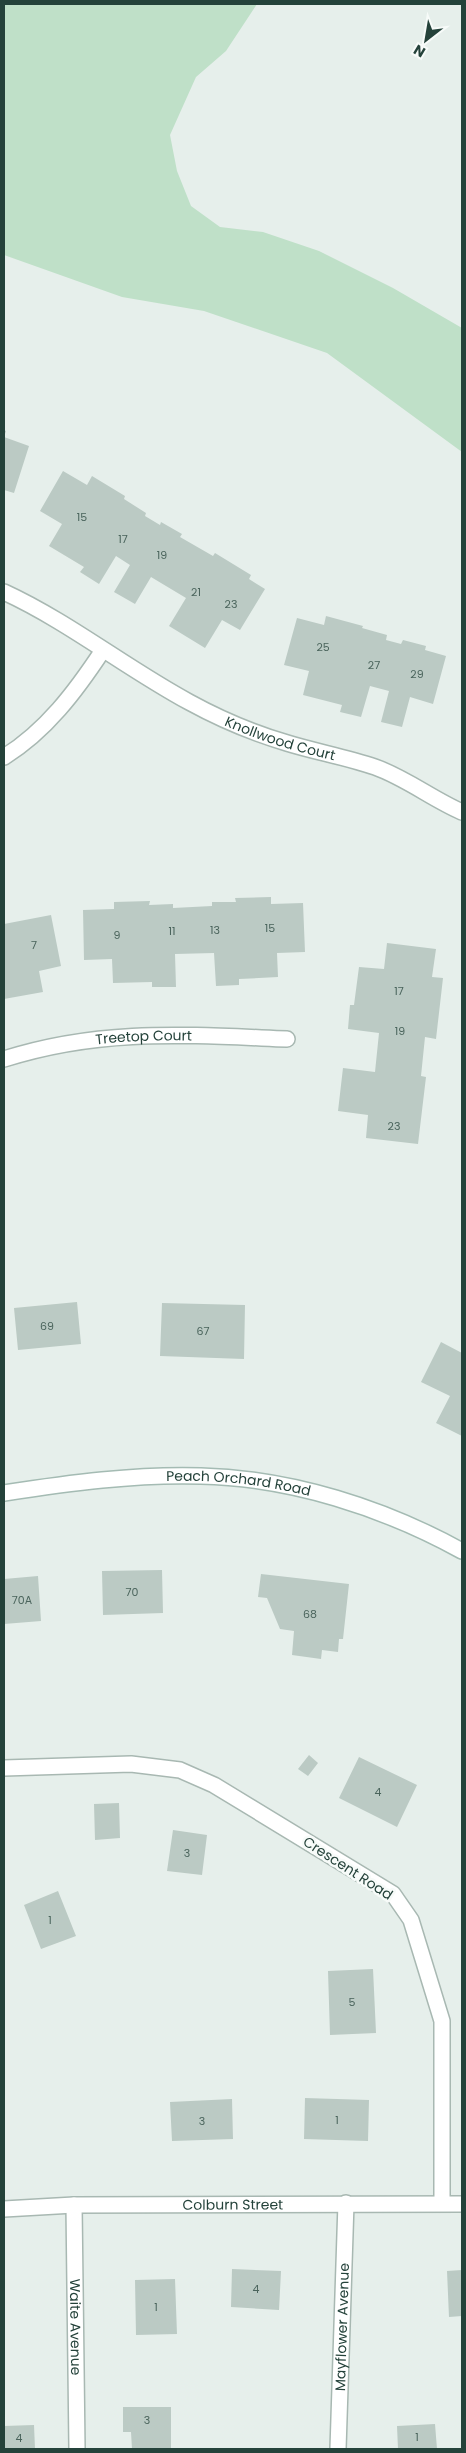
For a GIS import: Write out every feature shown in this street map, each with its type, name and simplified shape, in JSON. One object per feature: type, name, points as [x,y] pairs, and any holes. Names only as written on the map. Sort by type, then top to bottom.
[{"type":"street","name":"Knollwood Court","points":[[4,592],[189,702],[227,720],[286,743],[352,759],[390,773],[440,802],[462,812]]},
{"type":"street","points":[[4,758],[27,741],[51,718],[82,682],[103,650]]},
{"type":"street","name":"Treetop Court","points":[[4,1059],[77,1040],[108,1037],[193,1035],[287,1039]]},
{"type":"street","name":"Peach Orchard Road","points":[[4,1492],[101,1480],[166,1476],[236,1478],[275,1484],[348,1502],[434,1536],[462,1551]]},
{"type":"street","name":"Crescent Road","points":[[4,1768],[131,1764],[180,1770],[214,1785],[393,1894],[411,1920],[442,2021],[442,2204]]},
{"type":"street","name":"Mayflower Avenue","points":[[338,2449],[346,2203]]},
{"type":"street","name":"Colburn Street","points":[[4,2209],[74,2205],[462,2204]]},
{"type":"street","name":"Waite Avenue","points":[[74,2205],[77,2449]]},
{"type":"green space","points":[[4,4],[257,4],[226,51],[196,77],[170,135],[177,171],[191,206],[220,227],[263,232],[319,251],[393,288],[462,328],[462,452],[327,353],[204,311],[122,297],[4,255]]},
{"type":"building","points":[[4,437],[29,446],[14,493],[4,490]]},
{"type":"building","points":[[63,471],[87,485],[92,476],[125,496],[124,499],[146,513],[145,516],[160,525],[161,522],[182,534],[180,537],[213,556],[215,553],[251,575],[249,579],[265,589],[240,630],[222,620],[205,648],[169,626],[186,598],[151,577],[135,604],[114,592],[130,565],[116,556],[99,584],[80,572],[84,567],[49,546],[62,524],[40,511]]},
{"type":"building","points":[[326,616],[387,635],[386,640],[401,644],[403,640],[426,646],[425,650],[446,656],[433,704],[410,697],[402,727],[381,722],[389,691],[370,686],[361,717],[340,712],[342,705],[303,695],[309,671],[284,665],[297,618],[324,625]]},
{"type":"building","points":[[271,897],[271,904],[303,903],[305,952],[277,953],[278,977],[239,979],[239,985],[216,986],[214,953],[175,954],[176,987],[152,987],[152,982],[113,983],[112,959],[84,960],[83,910],[114,909],[114,902],[150,901],[149,905],[173,904],[173,908],[212,906],[212,902],[236,902],[235,898]]},
{"type":"building","points":[[51,915],[61,966],[39,971],[43,992],[4,999],[4,924]]},
{"type":"building","points":[[387,943],[436,949],[432,977],[443,978],[436,1039],[425,1037],[421,1076],[426,1077],[418,1144],[366,1138],[368,1115],[338,1111],[343,1068],[375,1072],[379,1033],[348,1029],[350,1005],[354,1005],[359,967],[384,969]]},
{"type":"building","points":[[77,1302],[81,1344],[18,1350],[14,1308]]},
{"type":"building","points":[[162,1303],[245,1305],[244,1359],[160,1356]]},
{"type":"building","points":[[441,1342],[462,1353],[462,1436],[436,1423],[450,1396],[421,1382]]},
{"type":"building","points":[[162,1570],[163,1613],[103,1615],[102,1571]]},
{"type":"building","points":[[261,1574],[349,1584],[343,1639],[339,1639],[338,1652],[322,1650],[321,1659],[292,1655],[294,1631],[280,1629],[267,1598],[258,1597]]},
{"type":"building","points":[[38,1576],[41,1621],[4,1624],[4,1579]]},
{"type":"building","points":[[309,1755],[318,1763],[308,1776],[298,1769]]},
{"type":"building","points":[[359,1757],[417,1785],[397,1827],[339,1798]]},
{"type":"building","points":[[119,1803],[120,1838],[95,1840],[94,1804]]},
{"type":"building","points":[[173,1830],[207,1835],[202,1875],[167,1871]]},
{"type":"building","points":[[58,1891],[76,1936],[41,1949],[24,1905]]},
{"type":"building","points":[[373,1969],[376,2033],[330,2035],[328,1971]]},
{"type":"building","points":[[305,2098],[369,2100],[368,2141],[304,2139]]},
{"type":"building","points":[[232,2099],[233,2139],[172,2141],[170,2102]]},
{"type":"building","points":[[232,2269],[281,2271],[279,2310],[231,2307]]},
{"type":"building","points":[[462,2270],[462,2316],[449,2317],[447,2271]]},
{"type":"building","points":[[175,2279],[177,2334],[136,2335],[135,2280]]},
{"type":"building","points":[[123,2407],[171,2407],[171,2449],[132,2449],[131,2432],[123,2432]]},
{"type":"building","points":[[435,2424],[437,2449],[398,2449],[397,2426]]},
{"type":"building","points":[[34,2425],[35,2449],[4,2449],[4,2426]]}]
